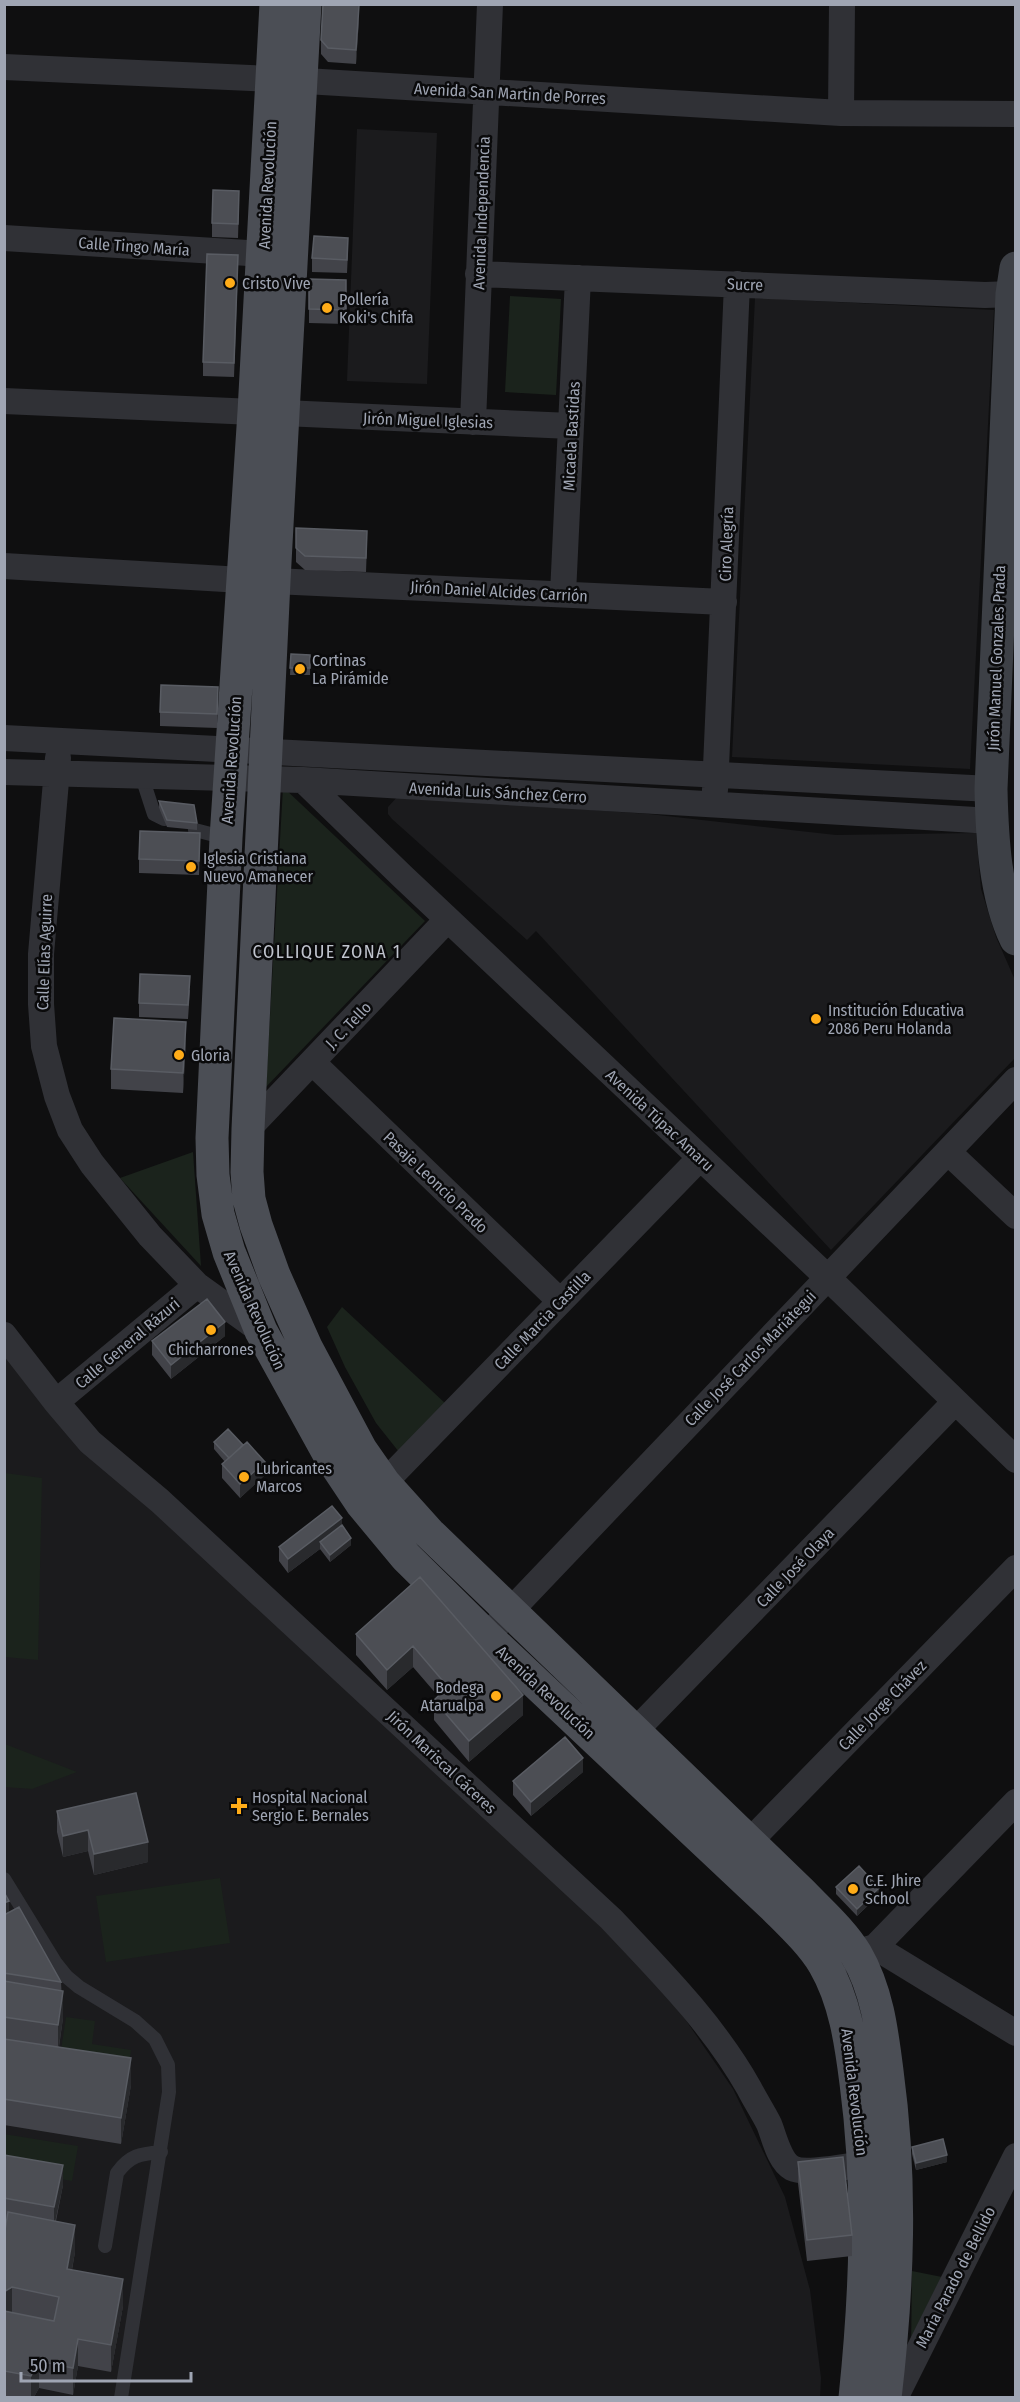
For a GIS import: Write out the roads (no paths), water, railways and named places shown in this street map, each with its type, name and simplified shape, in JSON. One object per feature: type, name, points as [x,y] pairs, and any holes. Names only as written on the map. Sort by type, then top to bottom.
[{"type":"main road","name":"Avenida Revolución","points":[[276,4],[286,80],[258,580],[231,764],[211,834],[212,1138],[213,1175],[218,1214],[229,1252],[261,1331],[300,1404],[362,1504],[406,1557],[486,1636],[760,1894],[802,1937],[824,1964],[836,1988],[846,2022],[859,2107],[864,2164],[866,2266],[855,2397]]},
{"type":"main road","name":"Avenida Revolución","points":[[269,413],[264,254],[286,80],[305,4]]},
{"type":"main road","name":"Avenida Revolución","points":[[258,580],[266,765],[247,1172],[249,1199],[256,1225],[274,1275],[306,1347],[361,1450],[384,1483],[429,1533],[834,1926],[865,1950],[867,1978],[878,2012],[891,2097],[896,2154],[897,2256],[885,2397]]},
{"type":"street","name":"Avenida Independencia","points":[[473,422],[490,4]]},
{"type":"street","points":[[841,113],[842,4]]},
{"type":"street","name":"Avenida San Martin de Porres","points":[[4,67],[286,80],[841,113],[1016,114]]},
{"type":"street","name":"Calle Tingo María","points":[[4,238],[264,254]]},
{"type":"street","name":"Sucre","points":[[478,274],[985,295],[1014,281]]},
{"type":"street","name":"Micaela Bastidas","points":[[563,594],[578,278]]},
{"type":"street","name":"Jirón Manuel Gonzales Prada","points":[[1014,281],[1006,654],[991,789],[992,821],[1005,907],[1016,939]]},
{"type":"street","name":"Ciro Alegría","points":[[715,805],[737,284]]},
{"type":"street","name":"Jirón Miguel Iglesias","points":[[4,401],[571,426]]},
{"type":"street","name":"Jirón Daniel Alcides Carrión","points":[[4,566],[724,602]]},
{"type":"street","name":"Avenida Luis Sánchez Cerro","points":[[4,738],[59,742],[231,764],[716,773],[991,789]]},
{"type":"street","name":"Calle Elías Aguirre","points":[[59,742],[41,954],[40,1004],[44,1046],[57,1096],[70,1130],[92,1164],[150,1236],[197,1285],[261,1331]]},
{"type":"street","name":"Avenida Luis Sánchez Cerro","points":[[4,772],[142,777],[231,764]]},
{"type":"street","name":"Avenida Luis Sánchez Cerro","points":[[266,765],[303,780],[992,821]]},
{"type":"street","name":"Avenida Túpac Amaru","points":[[303,780],[447,920],[827,1277],[1016,1460]]},
{"type":"street","name":"J. C. Tello","points":[[248,1129],[447,920]]},
{"type":"street","name":"Pasaje Leoncio Prado","points":[[312,1062],[560,1301]]},
{"type":"street","name":"Calle José Carlos Mariátegui","points":[[486,1636],[1016,1080]]},
{"type":"street","points":[[948,1152],[1016,1216]]},
{"type":"street","name":"Calle Marcia Castilla","points":[[384,1483],[700,1158]]},
{"type":"street","name":"Calle General Rázuri","points":[[56,1402],[197,1285]]},
{"type":"street","name":"Jirón Mariscal Cáceres","points":[[4,1335],[90,1442],[160,1501],[611,1919],[690,2004],[719,2043],[745,2081],[768,2122],[782,2157],[790,2167],[801,2170],[864,2164]]},
{"type":"street","name":"Calle José Olaya","points":[[635,1731],[955,1402]]},
{"type":"street","name":"Calle Jorge Chávez","points":[[749,1842],[1016,1568]]},
{"type":"street","points":[[1016,1802],[865,1950],[1016,2033]]},
{"type":"street","name":"María Parado de Bellido","points":[[895,2397],[1016,2156]]},
{"type":"lane","points":[[142,777],[154,814],[164,819]]},
{"type":"lane","points":[[4,1880],[55,1962],[67,1977],[79,1987],[135,2021],[155,2039],[168,2066],[169,2092],[122,2397]]},
{"type":"lane","points":[[105,2246],[117,2173],[130,2158],[138,2154],[160,2152]]},
{"type":"place","name":"Cristo Vive","points":[[230,283]]},
{"type":"place","name":"Pollería Koki's Chifa","points":[[327,308]]},
{"type":"place","name":"Cortinas La Pirámide","points":[[300,669]]},
{"type":"place","name":"Iglesia Cristiana Nuevo Amanecer","points":[[191,867]]},
{"type":"place","name":"Institución Educativa 2086 Peru Holanda","points":[[816,1019]]},
{"type":"place","name":"Gloria","points":[[179,1055]]},
{"type":"place","name":"Chicharrones","points":[[211,1330]]},
{"type":"place","name":"Lubricantes Marcos","points":[[244,1477]]},
{"type":"place","name":"Bodega Atarualpa","points":[[496,1696]]},
{"type":"place","name":"Hospital Nacional Sergio E. Bernales","points":[[239,1806]]},
{"type":"place","name":"C.E. Jhire School","points":[[853,1889]]},
{"type":"district","name":"COLLIQUE ZONA 1","points":[[327,952]]}]
